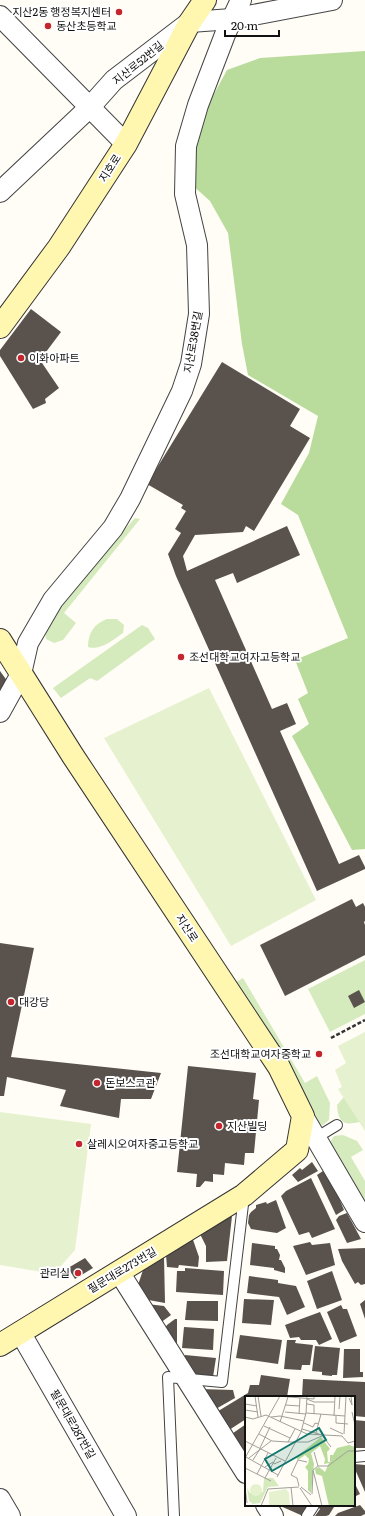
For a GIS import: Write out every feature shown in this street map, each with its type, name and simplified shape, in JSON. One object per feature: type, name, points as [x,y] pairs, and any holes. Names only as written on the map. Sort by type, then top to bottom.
[{"type":"street","name":"지호로","points":[[0,327],[59,247],[126,144],[190,22],[205,0]]},
{"type":"street","name":"지산로38번길","points":[[0,712],[21,674],[28,643],[53,600],[113,528],[130,499],[182,391],[191,364],[199,314],[197,245],[185,194],[186,146],[198,104],[241,0]]},
{"type":"street","points":[[190,22],[232,20],[332,0]]},
{"type":"street","points":[[0,16],[126,144]]},
{"type":"street","name":"지산로52번길","points":[[0,192],[89,108],[114,80],[190,22]]},
{"type":"street","name":"지산로","points":[[0,640],[73,756],[279,1067],[303,1116],[365,1222]]},
{"type":"street","points":[[297,1150],[303,1116]]},
{"type":"street","name":"필문대로273번길","points":[[0,1344],[244,1195],[297,1150]]},
{"type":"street","points":[[119,1272],[245,1471]]},
{"type":"street","name":"필문대로287번길","points":[[20,1332],[126,1516]]},
{"type":"street","points":[[0,1499],[10,1516]]},
{"type":"street","points":[[267,1506],[273,1516]]},
{"type":"lane","points":[[297,1150],[337,1125]]},
{"type":"lane","points":[[174,1516],[168,1377],[222,1382],[244,1195]]},
{"type":"lane","points":[[355,1457],[365,1456]]},
{"type":"lane","points":[[307,1516],[313,1506]]},
{"type":"path","points":[[331,1038],[365,1020]]},
{"type":"green space","points":[[365,51],[365,849],[352,850],[292,736],[309,724],[298,699],[308,693],[295,660],[348,638],[298,515],[281,504],[309,453],[318,416],[248,375],[242,344],[228,233],[210,201],[190,183],[201,118],[227,70],[260,58]]},
{"type":"green space","points":[[135,518],[140,519],[64,613],[76,623],[63,640],[54,643],[46,639],[45,632],[72,587]]},
{"type":"green space","points":[[107,619],[117,619],[124,625],[123,633],[111,642],[102,646],[93,648],[88,647],[89,637],[95,626]]},
{"type":"green space","points":[[142,625],[148,628],[155,639],[97,681],[90,678],[61,698],[53,688]]},
{"type":"green space","points":[[209,688],[316,900],[231,946],[104,738]]},
{"type":"green space","points":[[365,960],[365,1014],[330,1032],[308,989]]},
{"type":"green space","points":[[243,978],[305,1083],[317,1076],[330,1103],[329,1120],[323,1125],[315,1123],[231,985]]},
{"type":"green space","points":[[365,1032],[365,1131],[338,1089],[342,1087],[335,1070],[346,1063],[338,1046]]},
{"type":"green space","points":[[344,1097],[360,1122],[346,1123],[340,1119],[337,1105]]},
{"type":"green space","points":[[0,1112],[91,1124],[75,1250],[54,1274],[0,1265]]},
{"type":"green space","points":[[343,1135],[357,1141],[363,1150],[351,1157],[365,1181],[365,1204],[329,1144],[334,1136]]},
{"type":"building","name":"이화아파트","points":[[31,309],[61,332],[40,360],[59,388],[45,399],[46,403],[33,409],[0,356],[0,350]]},
{"type":"building","points":[[222,362],[300,409],[290,426],[310,438],[254,531],[246,526],[243,532],[195,535],[183,556],[187,571],[287,526],[300,555],[237,583],[233,573],[215,580],[272,709],[287,703],[296,724],[280,731],[339,864],[359,855],[365,867],[365,869],[317,891],[176,576],[168,554],[181,533],[175,529],[186,511],[181,508],[183,505],[147,484]]},
{"type":"building","points":[[0,671],[8,682],[0,697]]},
{"type":"building","points":[[352,899],[356,907],[363,903],[365,907],[365,955],[285,996],[260,945]]},
{"type":"building","name":"돈보스코관","points":[[0,943],[34,948],[11,1057],[161,1073],[151,1099],[121,1099],[119,1118],[60,1106],[66,1090],[7,1077],[4,1096],[0,1096]]},
{"type":"building","points":[[359,990],[365,1002],[354,1008],[348,996]]},
{"type":"building","name":"지산빌딩","points":[[188,1066],[256,1073],[253,1099],[259,1100],[254,1153],[245,1153],[244,1165],[225,1163],[224,1175],[213,1174],[213,1182],[205,1181],[200,1187],[196,1187],[197,1174],[177,1172]]},
{"type":"building","points":[[312,1162],[318,1171],[298,1182],[292,1175],[300,1168],[302,1170]]},
{"type":"building","points":[[323,1171],[331,1179],[344,1210],[336,1215],[317,1175]]},
{"type":"building","points":[[311,1178],[335,1229],[312,1238],[309,1232],[299,1235],[281,1196],[286,1191]]},
{"type":"building","points":[[276,1200],[286,1228],[277,1233],[251,1229],[248,1223],[249,1215],[256,1208],[256,1205],[266,1202],[267,1204]]},
{"type":"building","points":[[347,1213],[361,1239],[347,1243],[336,1220],[339,1216]]},
{"type":"building","points":[[232,1216],[227,1261],[206,1262],[206,1246],[200,1234]]},
{"type":"building","points":[[192,1237],[199,1257],[198,1267],[179,1265],[178,1268],[167,1267],[166,1255]]},
{"type":"building","points":[[310,1242],[312,1245],[330,1243],[335,1265],[306,1275],[293,1246]]},
{"type":"building","points":[[252,1243],[275,1246],[275,1249],[277,1249],[280,1255],[279,1260],[281,1260],[285,1268],[285,1273],[274,1270],[274,1268],[250,1265]]},
{"type":"building","points":[[365,1248],[365,1284],[361,1285],[358,1282],[355,1284],[342,1261],[338,1249]]},
{"type":"building","points":[[164,1257],[165,1303],[143,1299],[137,1288],[143,1270]]},
{"type":"building","name":"관리실","points":[[85,1258],[93,1268],[75,1279],[68,1268]]},
{"type":"building","points":[[185,1268],[224,1271],[223,1295],[176,1292],[177,1271],[185,1271]]},
{"type":"building","points":[[332,1271],[342,1300],[317,1309],[307,1281]]},
{"type":"building","points":[[249,1276],[278,1280],[278,1283],[296,1286],[305,1307],[287,1315],[279,1297],[247,1293]]},
{"type":"building","points":[[244,1299],[274,1300],[271,1325],[242,1323]]},
{"type":"building","points":[[365,1300],[365,1319],[360,1304]]},
{"type":"building","points":[[187,1301],[218,1301],[218,1321],[185,1320]]},
{"type":"building","points":[[147,1304],[164,1306],[171,1315],[160,1323]]},
{"type":"building","points":[[341,1305],[343,1309],[347,1309],[357,1336],[340,1343],[327,1312]]},
{"type":"building","points":[[320,1312],[332,1339],[319,1345],[316,1340],[301,1340],[299,1337],[290,1338],[285,1325]]},
{"type":"building","points":[[177,1319],[177,1344],[175,1345],[165,1328]]},
{"type":"building","points":[[184,1327],[214,1329],[213,1350],[182,1348]]},
{"type":"building","points":[[240,1335],[282,1340],[278,1364],[236,1358]]},
{"type":"building","points":[[287,1340],[296,1340],[295,1343],[313,1345],[310,1365],[302,1365],[301,1370],[284,1369]]},
{"type":"building","points":[[315,1346],[340,1348],[337,1375],[322,1375],[322,1372],[312,1371]]},
{"type":"building","points":[[344,1349],[360,1349],[360,1372],[363,1372],[363,1377],[343,1378]]},
{"type":"building","points":[[185,1355],[216,1358],[213,1377],[192,1374],[185,1361]]},
{"type":"building","points":[[261,1375],[290,1379],[287,1396],[245,1396],[245,1420],[226,1432],[215,1413],[248,1393],[250,1385],[259,1385]]},
{"type":"building","points":[[303,1379],[365,1382],[365,1417],[355,1416],[355,1396],[302,1396]]},
{"type":"building","points":[[200,1389],[233,1390],[235,1398],[214,1410]]},
{"type":"building","points":[[355,1420],[365,1421],[365,1448],[355,1448]]},
{"type":"building","points":[[245,1425],[245,1456],[229,1436]]},
{"type":"building","points":[[355,1464],[365,1465],[365,1492],[355,1469]]},
{"type":"building","points":[[355,1484],[360,1494],[355,1496]]},
{"type":"building","points":[[360,1505],[365,1511],[365,1514],[361,1516],[335,1516],[338,1513]]},
{"type":"building","points":[[280,1506],[308,1506],[303,1516]]},
{"type":"building","points":[[336,1506],[329,1515],[315,1516],[320,1509],[318,1507]]},
{"type":"place","name":"지산2동 행정복지센터","points":[[119,12]]},
{"type":"place","name":"동산초등학교","points":[[48,26]]},
{"type":"place","name":"이화아파트","points":[[21,358]]},
{"type":"place","name":"조선대학교여자고등학교","points":[[181,657]]},
{"type":"place","name":"대강당","points":[[11,1002]]},
{"type":"place","name":"조선대학교여자중학교","points":[[319,1054]]},
{"type":"place","name":"돈보스코관","points":[[97,1083]]},
{"type":"place","name":"지산빌딩","points":[[219,1126]]},
{"type":"place","name":"살레시오여자중고등학교","points":[[79,1144]]},
{"type":"place","name":"관리실","points":[[78,1273]]}]
